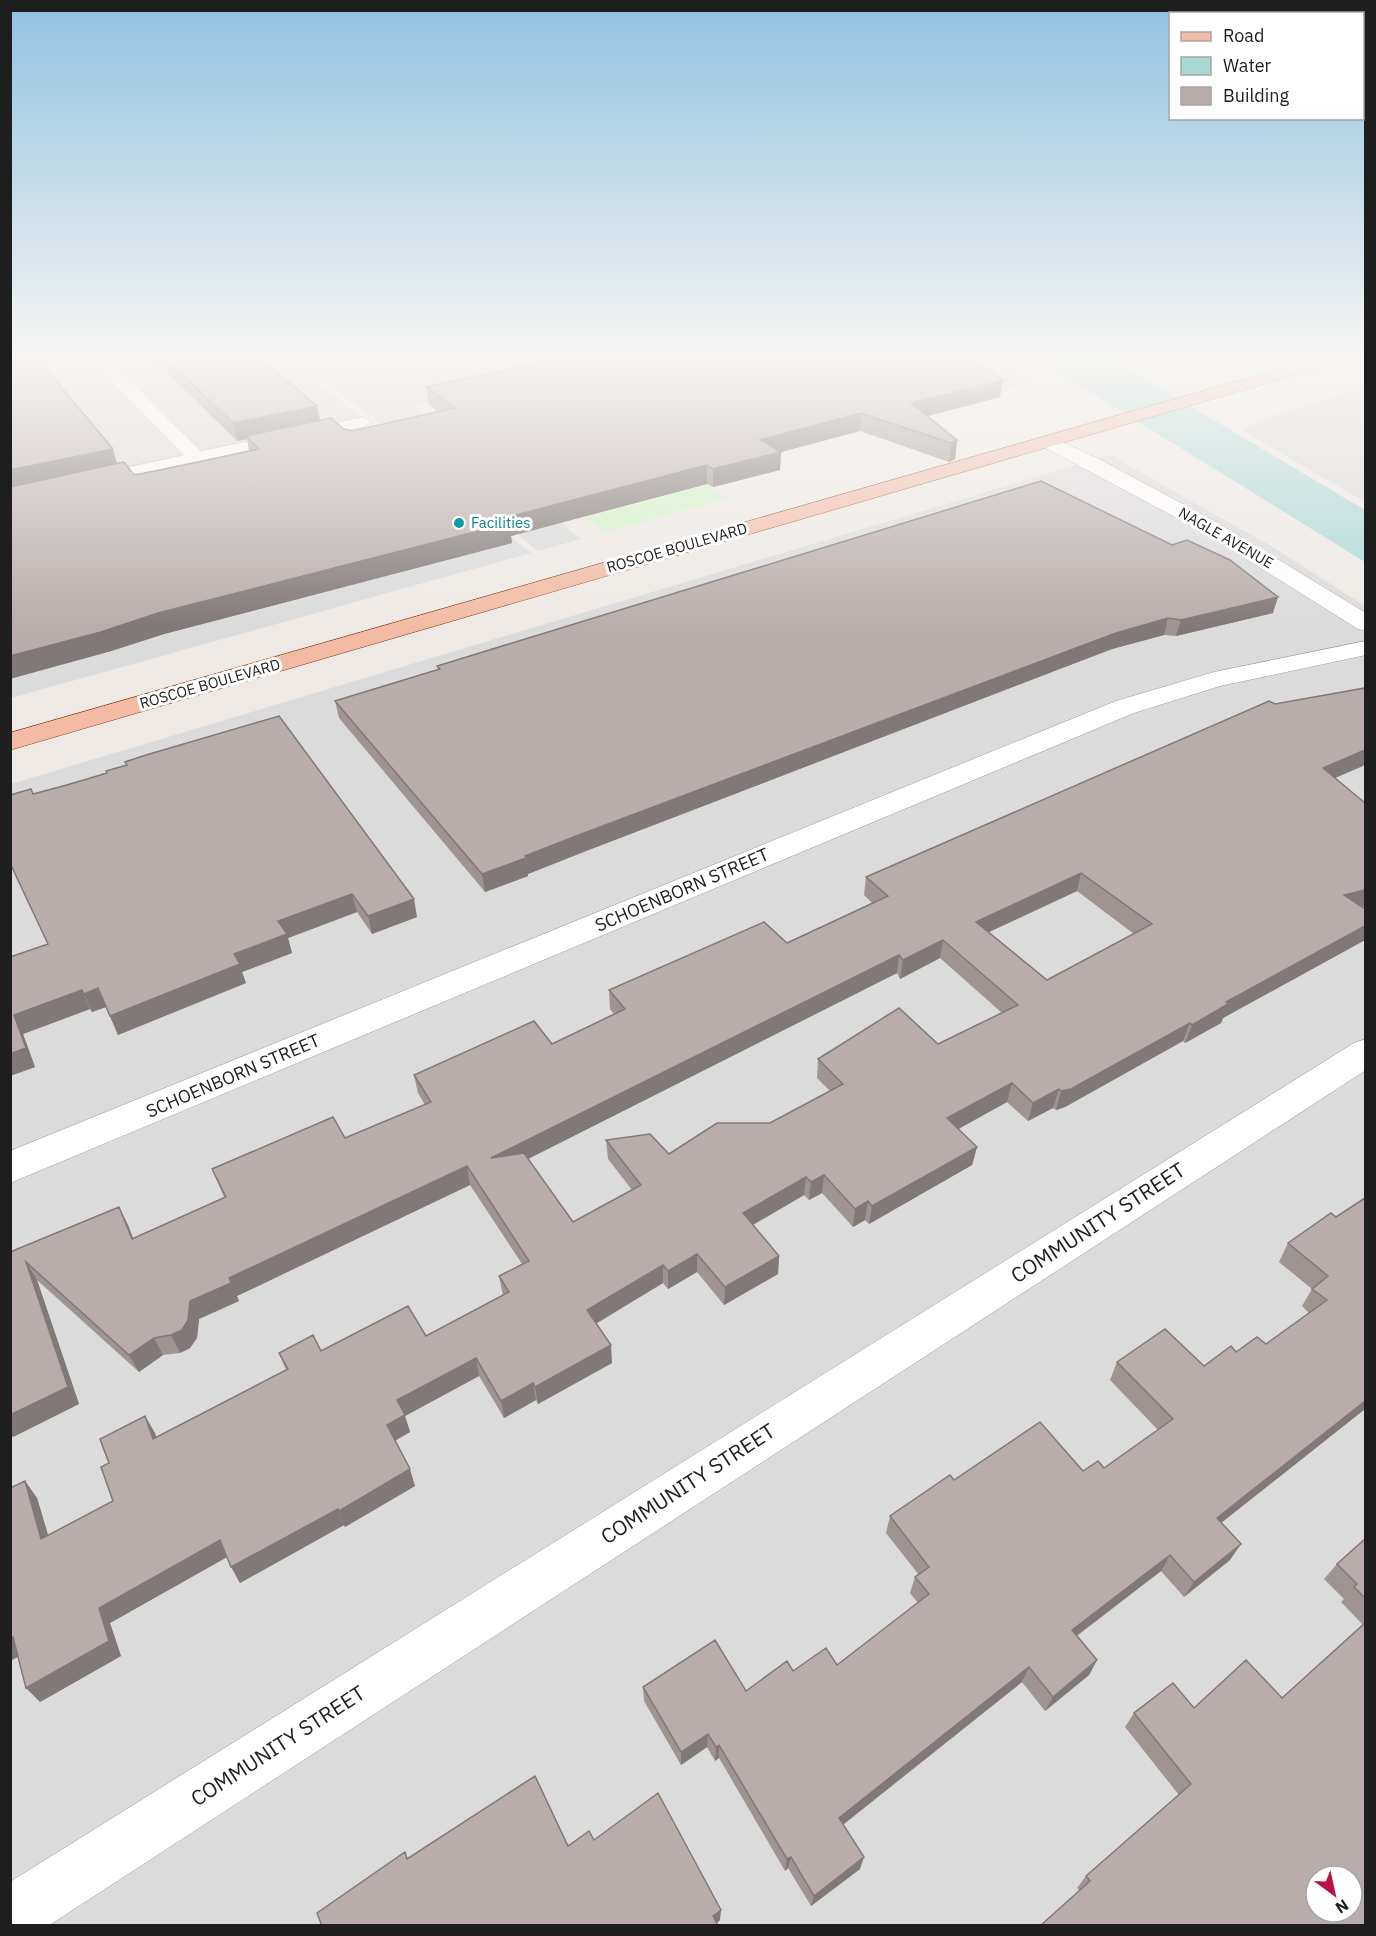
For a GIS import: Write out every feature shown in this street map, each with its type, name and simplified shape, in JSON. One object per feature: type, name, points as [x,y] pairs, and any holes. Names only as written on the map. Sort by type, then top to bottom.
[{"type":"main road","name":"ROSCOE BOULEVARD","points":[[10,742],[1034,446]]},
{"type":"street","points":[[185,446],[197,458]]},
{"type":"street","points":[[10,499],[251,446]]},
{"type":"street","name":"NAGLE AVENUE","points":[[1057,446],[1211,528],[1316,590],[1365,624]]},
{"type":"street","name":"SCHOENBORN STREET","points":[[10,1168],[1125,707],[1171,690],[1221,676],[1365,648]]},
{"type":"street","name":"COMMUNITY STREET","points":[[10,1916],[1365,1053]]},
{"type":"shaded area","points":[[11,446],[398,446],[531,553],[11,698]]},
{"type":"shaded area","points":[[409,446],[465,446],[581,539],[538,551]]},
{"type":"shaded area","points":[[1270,446],[1365,446],[1365,502]]},
{"type":"shaded area","points":[[1110,455],[1271,546],[1365,606],[1365,1925],[11,1926],[11,784]]},
{"type":"green space","points":[[706,485],[728,498],[605,532],[585,517]]},
{"type":"water","points":[[1178,446],[1258,446],[1365,510],[1365,562]]},
{"type":"building","points":[[10,446],[111,446],[113,449],[10,470]]},
{"type":"building","points":[[256,446],[771,446],[781,452],[713,469],[707,465],[504,518],[510,523],[158,613],[101,632],[10,656],[10,487],[124,462],[134,475],[259,449]]},
{"type":"building","points":[[1041,481],[1172,545],[1187,540],[1230,560],[1278,597],[1181,620],[1168,618],[1116,633],[584,833],[482,874],[335,701],[440,669],[437,666]]},
{"type":"building","points":[[1365,688],[1365,750],[1323,768],[1365,803],[1365,890],[1344,895],[1365,909],[1365,926],[1226,1002],[1228,1004],[1192,1025],[1190,1023],[1071,1089],[1061,1091],[1059,1089],[1033,1103],[1012,1083],[947,1118],[977,1147],[872,1206],[868,1201],[855,1209],[824,1175],[811,1182],[806,1177],[743,1213],[779,1256],[725,1287],[697,1254],[668,1271],[663,1265],[587,1310],[611,1345],[535,1387],[533,1383],[501,1401],[476,1358],[397,1400],[405,1415],[387,1425],[410,1469],[339,1511],[338,1509],[231,1567],[220,1540],[99,1608],[109,1641],[26,1688],[13,1637],[10,1639],[10,1488],[25,1481],[41,1539],[113,1501],[101,1467],[109,1463],[100,1439],[145,1416],[153,1439],[288,1369],[279,1353],[313,1335],[321,1351],[408,1306],[426,1336],[509,1292],[499,1276],[529,1261],[467,1166],[229,1278],[231,1283],[190,1301],[188,1320],[182,1330],[154,1338],[129,1355],[26,1262],[68,1387],[10,1415],[10,1252],[119,1207],[132,1239],[226,1197],[212,1169],[333,1117],[345,1138],[431,1102],[414,1075],[534,1021],[552,1044],[625,1009],[609,990],[764,922],[787,943],[888,896],[866,877],[1269,701],[1275,704]],"holes":[[[1081,873],[1152,924],[1047,980],[976,922]],[[943,940],[1018,1005],[938,1044],[899,1008],[818,1059],[843,1084],[770,1123],[717,1123],[669,1154],[650,1134],[606,1140],[641,1185],[573,1222],[524,1153],[491,1158],[899,955],[903,960]]]},
{"type":"building","points":[[279,716],[414,899],[368,916],[352,894],[278,921],[287,934],[234,954],[240,964],[110,1016],[98,988],[84,994],[82,990],[14,1015],[26,1048],[10,1054],[10,957],[48,944],[10,863],[10,795],[31,789],[33,794],[67,785],[107,773],[106,771],[127,765],[125,762],[146,755]]},
{"type":"building","points":[[1365,1198],[1365,1401],[1217,1518],[1241,1544],[1194,1582],[1170,1555],[1072,1630],[1097,1660],[1053,1697],[1029,1667],[839,1818],[864,1857],[814,1896],[791,1857],[787,1859],[719,1745],[716,1747],[708,1734],[681,1752],[643,1687],[715,1640],[746,1691],[787,1661],[793,1671],[826,1648],[837,1665],[929,1594],[915,1577],[929,1567],[890,1516],[950,1475],[954,1480],[1040,1422],[1083,1471],[1098,1461],[1104,1468],[1173,1419],[1117,1362],[1165,1329],[1204,1366],[1231,1346],[1236,1352],[1257,1337],[1266,1344],[1327,1300],[1312,1289],[1328,1276],[1288,1243],[1331,1213],[1336,1217]]},
{"type":"building","points":[[1365,1539],[1365,1598],[1354,1587],[1357,1584],[1337,1564]]},
{"type":"building","points":[[1365,1623],[1365,1926],[1040,1926],[1090,1881],[1086,1876],[1191,1784],[1134,1713],[1173,1683],[1194,1708],[1246,1660],[1282,1698]]},
{"type":"building","points":[[535,1776],[568,1846],[589,1831],[594,1840],[658,1793],[721,1910],[713,1916],[718,1926],[322,1926],[317,1913],[405,1852],[407,1859]]},
{"type":"place","name":"Facilities","points":[[459,523]]}]
